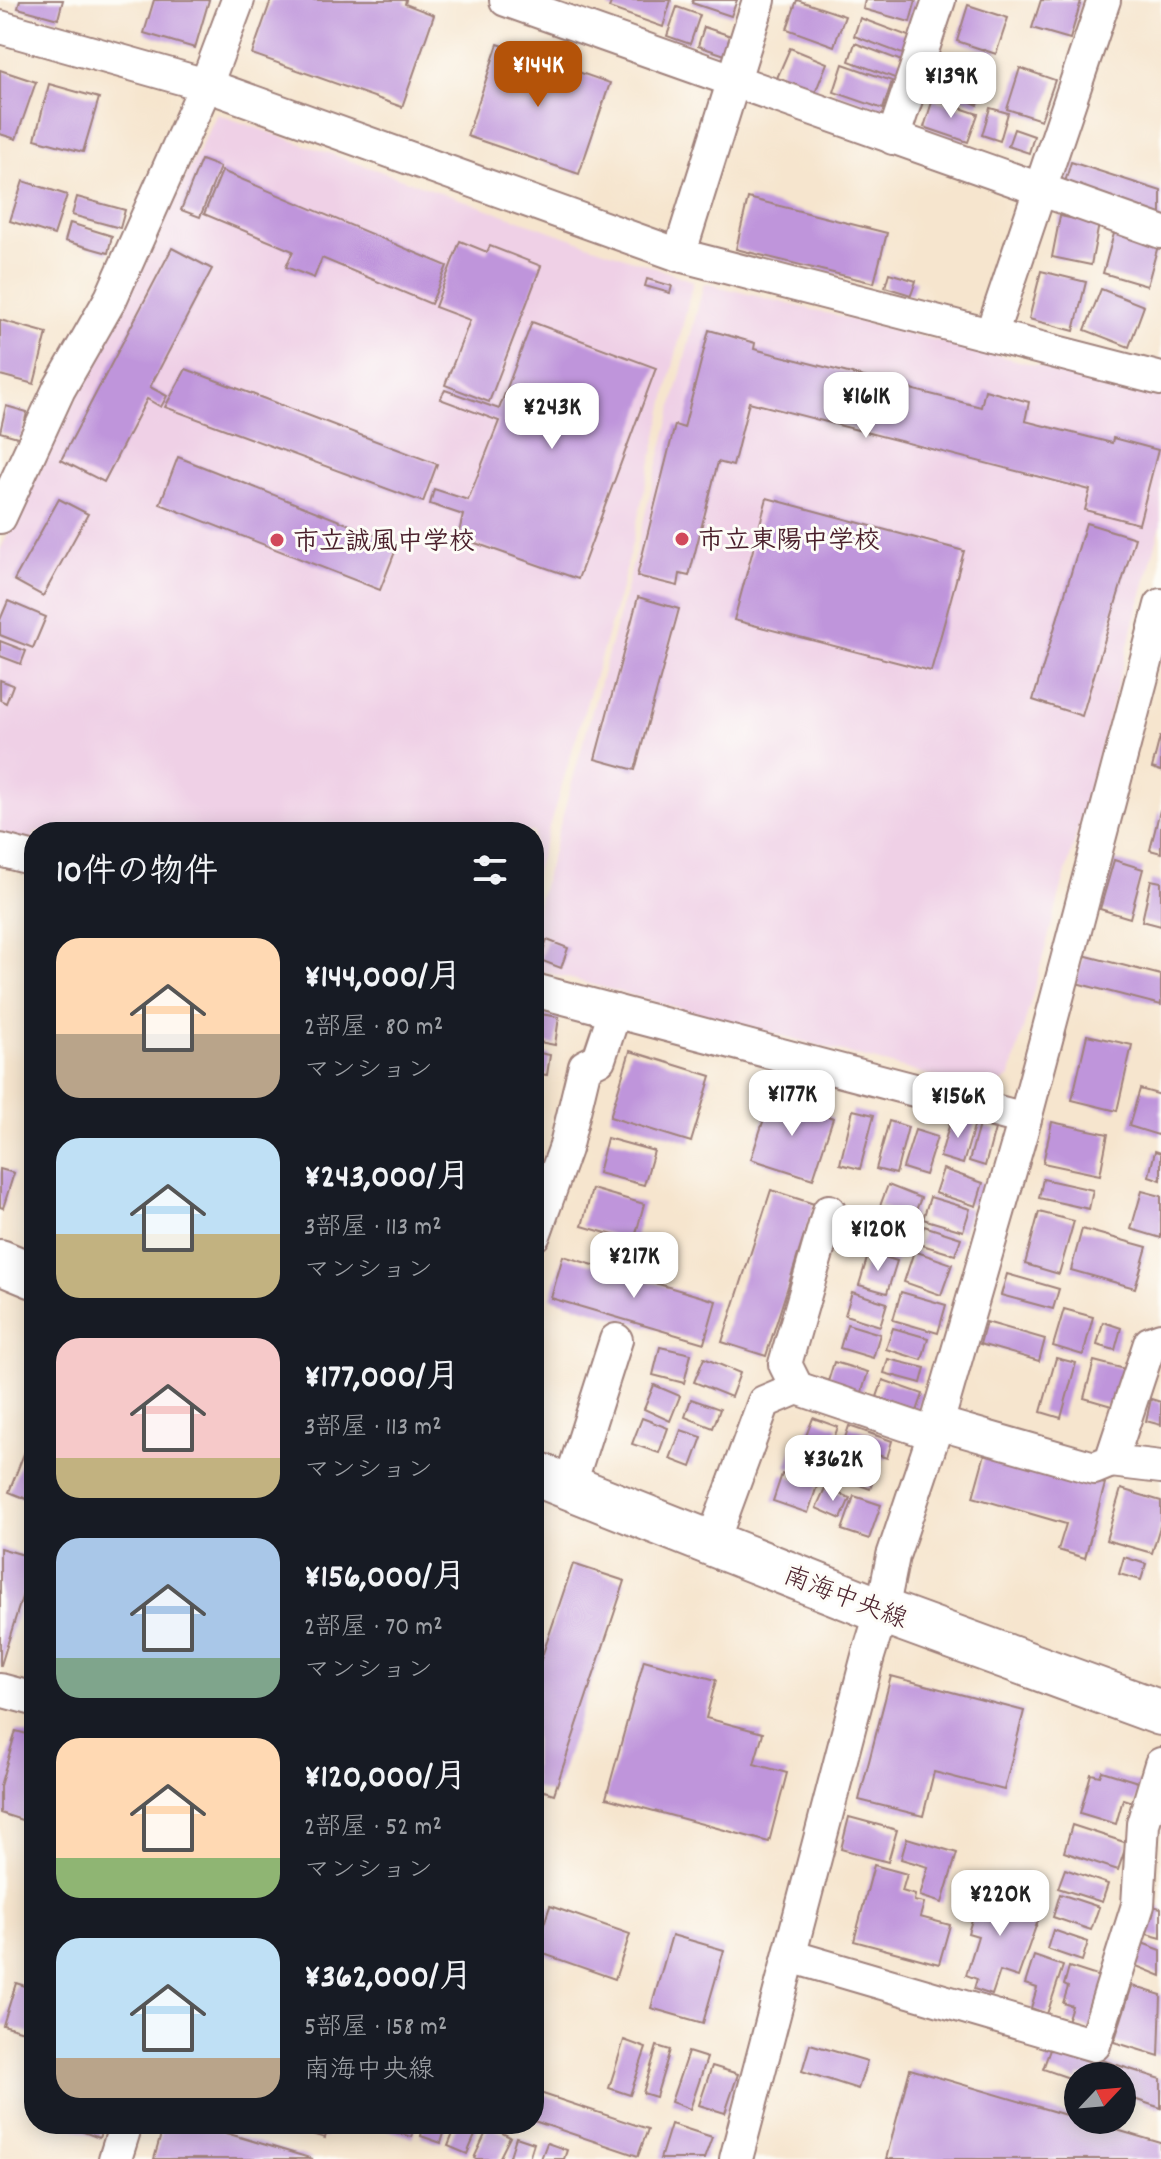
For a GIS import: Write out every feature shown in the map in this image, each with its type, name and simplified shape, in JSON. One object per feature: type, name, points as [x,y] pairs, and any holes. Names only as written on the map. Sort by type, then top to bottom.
[{"type":"street","points":[[0,517],[59,389],[111,298],[206,85],[238,0]]},
{"type":"street","points":[[506,0],[587,14],[734,83],[1161,232]]},
{"type":"street","points":[[679,255],[759,0]]},
{"type":"street","points":[[893,138],[939,0]]},
{"type":"street","points":[[991,335],[1104,0]]},
{"type":"street","points":[[0,27],[206,85],[679,255],[1161,379]]},
{"type":"street","points":[[736,2159],[882,1611],[893,1556],[935,1428],[1025,1119],[1161,605]]},
{"type":"street","points":[[0,850],[24,856]]},
{"type":"street","points":[[544,993],[1025,1119]]},
{"type":"street","points":[[544,1207],[565,1149],[585,1066],[599,1059],[615,1011]]},
{"type":"street","points":[[797,1388],[785,1364],[829,1211]]},
{"type":"street","points":[[0,1262],[24,1272]]},
{"type":"street","points":[[1111,1461],[1150,1343],[1161,1339]]},
{"type":"street","points":[[551,1480],[616,1340]]},
{"type":"street","points":[[712,1543],[764,1402],[797,1388],[935,1428],[1094,1468],[1111,1461],[1161,1467]]},
{"type":"street","name":"南海中央線","points":[[551,1480],[882,1611],[1161,1713]]},
{"type":"street","points":[[0,1690],[24,1696]]},
{"type":"street","points":[[790,1956],[1094,2045],[1138,1905],[1143,1824],[1161,1764]]},
{"type":"street","points":[[115,2159],[123,2134]]},
{"type":"shaded area","points":[[217,114],[693,281],[622,586],[544,844],[544,822],[24,822],[24,845],[0,839],[0,550]]},
{"type":"shaded area","points":[[704,283],[1161,396],[1161,525],[1010,1077],[988,1091],[544,972],[544,882],[627,586]]},
{"type":"building","points":[[20,0],[63,0],[58,19],[18,8]]},
{"type":"building","points":[[154,0],[209,0],[195,48],[144,33]]},
{"type":"building","points":[[271,0],[406,0],[405,4],[434,15],[402,107],[252,54]]},
{"type":"building","points":[[612,0],[671,0],[663,27],[609,8]]},
{"type":"building","points":[[693,0],[737,0],[731,16],[692,3]]},
{"type":"building","points":[[797,0],[845,16],[834,46],[787,29]]},
{"type":"building","points":[[865,0],[916,0],[910,22],[863,9]]},
{"type":"building","points":[[1041,0],[1081,1],[1070,39],[1032,28]]},
{"type":"building","points":[[968,5],[1008,18],[996,54],[957,41]]},
{"type":"building","points":[[677,7],[700,15],[690,44],[667,36]]},
{"type":"building","points":[[860,18],[911,37],[905,55],[854,36]]},
{"type":"building","points":[[704,27],[731,36],[725,55],[698,46]]},
{"type":"building","points":[[855,43],[907,63],[900,80],[849,61]]},
{"type":"building","points":[[498,44],[610,83],[579,174],[467,136]]},
{"type":"building","points":[[790,48],[827,63],[815,93],[777,78]]},
{"type":"building","points":[[966,56],[993,67],[978,105],[952,94]]},
{"type":"building","points":[[843,64],[892,81],[883,109],[834,92]]},
{"type":"building","points":[[1020,68],[1055,80],[1041,120],[1007,109]]},
{"type":"building","points":[[0,70],[36,82],[16,139],[0,134]]},
{"type":"building","points":[[49,84],[99,98],[83,152],[35,139]]},
{"type":"building","points":[[933,99],[978,114],[968,142],[924,127]]},
{"type":"building","points":[[990,108],[1008,113],[1000,141],[982,135]]},
{"type":"building","points":[[1014,129],[1034,136],[1029,153],[1008,146]]},
{"type":"building","points":[[201,160],[220,167],[200,217],[181,210]]},
{"type":"building","points":[[1071,162],[1161,191],[1161,222],[1063,189]]},
{"type":"building","points":[[222,171],[447,266],[431,304],[322,258],[314,278],[286,267],[293,251],[204,214]]},
{"type":"building","points":[[23,181],[67,195],[54,235],[10,221]]},
{"type":"building","points":[[77,197],[125,210],[120,228],[72,215]]},
{"type":"building","points":[[748,198],[887,233],[874,283],[736,249]]},
{"type":"building","points":[[1060,216],[1099,224],[1091,265],[1052,257]]},
{"type":"building","points":[[70,223],[112,236],[108,253],[65,241]]},
{"type":"building","points":[[1115,230],[1159,242],[1147,286],[1103,273]]},
{"type":"building","points":[[460,241],[487,252],[490,246],[541,266],[489,402],[445,385],[470,320],[435,307]]},
{"type":"building","points":[[172,248],[212,269],[150,387],[167,396],[161,407],[147,399],[104,482],[61,460]]},
{"type":"building","points":[[1041,271],[1086,282],[1074,331],[1029,319]]},
{"type":"building","points":[[889,273],[916,281],[911,295],[885,287]]},
{"type":"building","points":[[647,279],[672,286],[670,293],[645,286]]},
{"type":"building","points":[[1101,289],[1144,306],[1129,347],[1085,330]]},
{"type":"building","points":[[0,320],[47,333],[34,384],[0,375]]},
{"type":"building","points":[[532,322],[656,368],[578,579],[458,537],[463,515],[430,504],[434,489],[468,500],[499,421],[440,399],[445,390],[499,409]]},
{"type":"building","points":[[709,330],[755,343],[754,349],[981,407],[985,390],[1029,402],[1025,421],[1112,443],[1113,438],[1158,450],[1139,524],[1085,510],[1090,490],[749,402],[733,466],[718,462],[689,576],[680,574],[678,586],[637,576],[675,425],[684,428]]},
{"type":"building","points":[[186,369],[437,464],[423,502],[165,407]]},
{"type":"building","points":[[6,406],[27,412],[21,438],[0,432]]},
{"type":"building","points":[[178,457],[398,544],[380,590],[160,504]]},
{"type":"building","points":[[767,498],[964,551],[931,671],[734,620]]},
{"type":"building","points":[[59,499],[88,514],[43,596],[14,580]]},
{"type":"building","points":[[1086,523],[1135,538],[1082,716],[1033,700]]},
{"type":"building","points":[[638,597],[679,609],[635,770],[595,759]]},
{"type":"building","points":[[8,601],[46,617],[33,648],[0,635],[0,620]]},
{"type":"building","points":[[0,641],[26,651],[21,664],[0,656]]},
{"type":"building","points":[[0,680],[13,685],[6,703],[0,700]]},
{"type":"building","points":[[1161,737],[1161,771],[1152,768]]},
{"type":"building","points":[[1161,810],[1161,853],[1150,850]]},
{"type":"building","points":[[1114,860],[1143,869],[1130,918],[1100,909]]},
{"type":"building","points":[[1151,880],[1161,882],[1161,926],[1142,921]]},
{"type":"building","points":[[547,940],[568,948],[561,968],[544,962]]},
{"type":"building","points":[[1083,955],[1161,975],[1161,1005],[1076,983]]},
{"type":"building","points":[[544,1015],[559,1017],[555,1045],[544,1043]]},
{"type":"building","points":[[1087,1035],[1132,1045],[1117,1111],[1072,1100]]},
{"type":"building","points":[[630,1051],[711,1076],[691,1142],[610,1117]]},
{"type":"building","points":[[544,1054],[550,1055],[547,1075],[544,1075]]},
{"type":"building","points":[[1140,1089],[1161,1095],[1161,1136],[1129,1126]]},
{"type":"building","points":[[771,1097],[833,1118],[813,1179],[751,1159]]},
{"type":"building","points":[[853,1110],[874,1115],[860,1169],[840,1164]]},
{"type":"building","points":[[952,1116],[975,1123],[963,1164],[940,1157]]},
{"type":"building","points":[[889,1121],[908,1127],[896,1174],[876,1169]]},
{"type":"building","points":[[1052,1122],[1108,1134],[1100,1175],[1043,1163]]},
{"type":"building","points":[[979,1125],[995,1129],[985,1166],[969,1161]]},
{"type":"building","points":[[915,1130],[937,1137],[925,1175],[903,1168]]},
{"type":"building","points":[[607,1138],[654,1151],[644,1185],[598,1173]]},
{"type":"building","points":[[1155,1151],[1161,1153],[1161,1180],[1149,1176]]},
{"type":"building","points":[[0,1169],[14,1173],[3,1208],[0,1207]]},
{"type":"building","points":[[943,1169],[983,1183],[976,1206],[935,1193]]},
{"type":"building","points":[[1043,1179],[1093,1190],[1089,1209],[1039,1198]]},
{"type":"building","points":[[888,1185],[921,1198],[912,1220],[880,1206]]},
{"type":"building","points":[[592,1189],[644,1204],[634,1241],[582,1226]]},
{"type":"building","points":[[771,1190],[814,1204],[766,1356],[722,1342]]},
{"type":"building","points":[[1142,1191],[1161,1196],[1161,1238],[1131,1229]]},
{"type":"building","points":[[930,1197],[970,1209],[963,1231],[923,1219]]},
{"type":"building","points":[[1039,1212],[1074,1221],[1059,1274],[1025,1264]]},
{"type":"building","points":[[870,1217],[910,1231],[902,1255],[862,1241]]},
{"type":"building","points":[[924,1226],[961,1238],[955,1255],[919,1244]]},
{"type":"building","points":[[1082,1229],[1147,1247],[1135,1288],[1071,1270]]},
{"type":"building","points":[[914,1251],[952,1264],[941,1295],[904,1282]]},
{"type":"building","points":[[869,1252],[897,1261],[887,1293],[859,1285]]},
{"type":"building","points":[[563,1256],[716,1301],[704,1343],[551,1298]]},
{"type":"building","points":[[1007,1274],[1059,1289],[1053,1309],[1001,1295]]},
{"type":"building","points":[[852,1292],[887,1303],[880,1326],[845,1315]]},
{"type":"building","points":[[901,1292],[946,1305],[938,1333],[893,1320]]},
{"type":"building","points":[[1064,1309],[1093,1317],[1083,1355],[1053,1346]]},
{"type":"building","points":[[986,1322],[1045,1339],[1039,1361],[980,1344]]},
{"type":"building","points":[[1103,1322],[1121,1328],[1115,1350],[1097,1345]]},
{"type":"building","points":[[847,1324],[880,1334],[873,1358],[840,1348]]},
{"type":"building","points":[[893,1328],[928,1338],[922,1360],[886,1349]]},
{"type":"building","points":[[660,1347],[691,1354],[684,1383],[653,1375]]},
{"type":"building","points":[[704,1358],[740,1373],[731,1397],[694,1382]]},
{"type":"building","points":[[1056,1358],[1076,1363],[1061,1418],[1041,1412]]},
{"type":"building","points":[[888,1359],[925,1368],[921,1383],[884,1373]]},
{"type":"building","points":[[1094,1361],[1125,1369],[1115,1407],[1084,1398]]},
{"type":"building","points":[[834,1362],[868,1372],[861,1395],[827,1385]]},
{"type":"building","points":[[883,1380],[923,1394],[917,1411],[877,1397]]},
{"type":"building","points":[[654,1385],[680,1396],[670,1421],[644,1409]]},
{"type":"building","points":[[691,1399],[720,1409],[713,1428],[685,1417]]},
{"type":"building","points":[[1151,1399],[1161,1402],[1161,1425],[1146,1421]]},
{"type":"building","points":[[642,1418],[668,1428],[659,1453],[632,1444]]},
{"type":"building","points":[[813,1418],[838,1427],[831,1446],[806,1436]]},
{"type":"building","points":[[849,1426],[892,1441],[887,1458],[843,1444]]},
{"type":"building","points":[[681,1430],[702,1437],[691,1467],[670,1459]]},
{"type":"building","points":[[795,1442],[830,1455],[820,1480],[786,1466]]},
{"type":"building","points":[[986,1450],[1105,1484],[1085,1558],[1058,1550],[1066,1524],[973,1497]]},
{"type":"building","points":[[24,1454],[24,1498],[9,1492]]},
{"type":"building","points":[[841,1454],[878,1467],[870,1489],[833,1475]]},
{"type":"building","points":[[782,1474],[817,1486],[808,1513],[773,1501]]},
{"type":"building","points":[[825,1488],[850,1498],[841,1519],[816,1508]]},
{"type":"building","points":[[1121,1489],[1161,1501],[1161,1523],[1152,1553],[1106,1540]]},
{"type":"building","points":[[854,1496],[881,1505],[869,1539],[842,1530]]},
{"type":"building","points":[[0,1548],[24,1555],[24,1590],[0,1665]]},
{"type":"building","points":[[1124,1557],[1146,1564],[1141,1580],[1119,1574]]},
{"type":"building","points":[[573,1564],[625,1581],[554,1794],[544,1791],[544,1650]]},
{"type":"building","points":[[644,1660],[716,1680],[706,1718],[763,1733],[754,1764],[787,1773],[769,1842],[606,1798]]},
{"type":"building","points":[[891,1676],[1024,1711],[1004,1790],[934,1772],[923,1816],[859,1800]]},
{"type":"building","points":[[16,1731],[24,1733],[24,1821],[0,1813],[0,1786]]},
{"type":"building","points":[[1102,1771],[1141,1783],[1135,1803],[1123,1799],[1116,1824],[1080,1813],[1091,1774],[1100,1776]]},
{"type":"building","points":[[849,1817],[897,1830],[888,1862],[841,1849]]},
{"type":"building","points":[[1072,1825],[1127,1843],[1118,1870],[1064,1852]]},
{"type":"building","points":[[907,1838],[957,1853],[942,1903],[920,1896],[928,1867],[901,1859]]},
{"type":"building","points":[[874,1865],[907,1874],[902,1891],[915,1895],[914,1901],[924,1903],[920,1917],[950,1925],[939,1964],[854,1941]]},
{"type":"building","points":[[1065,1869],[1108,1884],[1102,1902],[1058,1888]]},
{"type":"building","points":[[981,1890],[1042,1909],[1018,1977],[1000,1971],[992,1995],[974,1989],[977,1979],[966,1975],[978,1936],[968,1933]]},
{"type":"building","points":[[1060,1894],[1099,1907],[1091,1930],[1053,1917]]},
{"type":"building","points":[[550,1906],[630,1934],[615,1979],[544,1954],[544,1924]]},
{"type":"building","points":[[1152,1906],[1161,1908],[1161,1938],[1143,1933]]},
{"type":"building","points":[[1053,1930],[1088,1942],[1082,1961],[1047,1949]]},
{"type":"building","points":[[672,1935],[724,1950],[703,2023],[651,2008]]},
{"type":"building","points":[[1142,1943],[1161,1950],[1161,1976],[1134,1965]]},
{"type":"building","points":[[1034,1956],[1063,1966],[1047,2014],[1031,2008],[1037,1988],[1025,1984]]},
{"type":"building","points":[[1069,1967],[1106,1979],[1090,2028],[1067,2021],[1072,2006],[1063,2003]]},
{"type":"building","points":[[16,1983],[24,1986],[24,2031],[3,2025]]},
{"type":"building","points":[[1132,1986],[1161,1995],[1159,2056],[1114,2042]]},
{"type":"building","points":[[624,2040],[646,2048],[630,2095],[609,2088]]},
{"type":"building","points":[[810,2044],[867,2061],[858,2089],[802,2071]]},
{"type":"building","points":[[1052,2044],[1108,2062],[1064,2062],[1064,2076],[1043,2069]]},
{"type":"building","points":[[657,2046],[670,2050],[656,2097],[643,2093]]},
{"type":"building","points":[[688,2052],[707,2058],[690,2109],[671,2102]]},
{"type":"building","points":[[712,2066],[738,2074],[725,2113],[699,2105]]},
{"type":"building","points":[[910,2069],[1064,2114],[1064,2134],[1130,2134],[1161,2143],[1161,2159],[886,2159]]},
{"type":"building","points":[[1136,2071],[1161,2079],[1161,2108],[1136,2100]]},
{"type":"building","points":[[544,2094],[648,2129],[638,2156],[544,2124]]},
{"type":"building","points":[[671,2124],[712,2137],[704,2159],[660,2159]]},
{"type":"building","points":[[161,2134],[229,2134],[313,2159],[154,2159]]},
{"type":"building","points":[[422,2134],[444,2134],[441,2143]]},
{"type":"building","points":[[453,2134],[476,2134],[467,2154],[448,2146]]},
{"type":"building","points":[[485,2134],[510,2137],[499,2159],[474,2158]]},
{"type":"building","points":[[516,2137],[534,2143],[529,2159],[509,2159]]},
{"type":"building","points":[[547,2143],[567,2150],[564,2159],[541,2159]]},
{"type":"place","name":"市立東陽中学校","points":[[682,539]]},
{"type":"place","name":"市立誠風中学校","points":[[277,540]]}]
